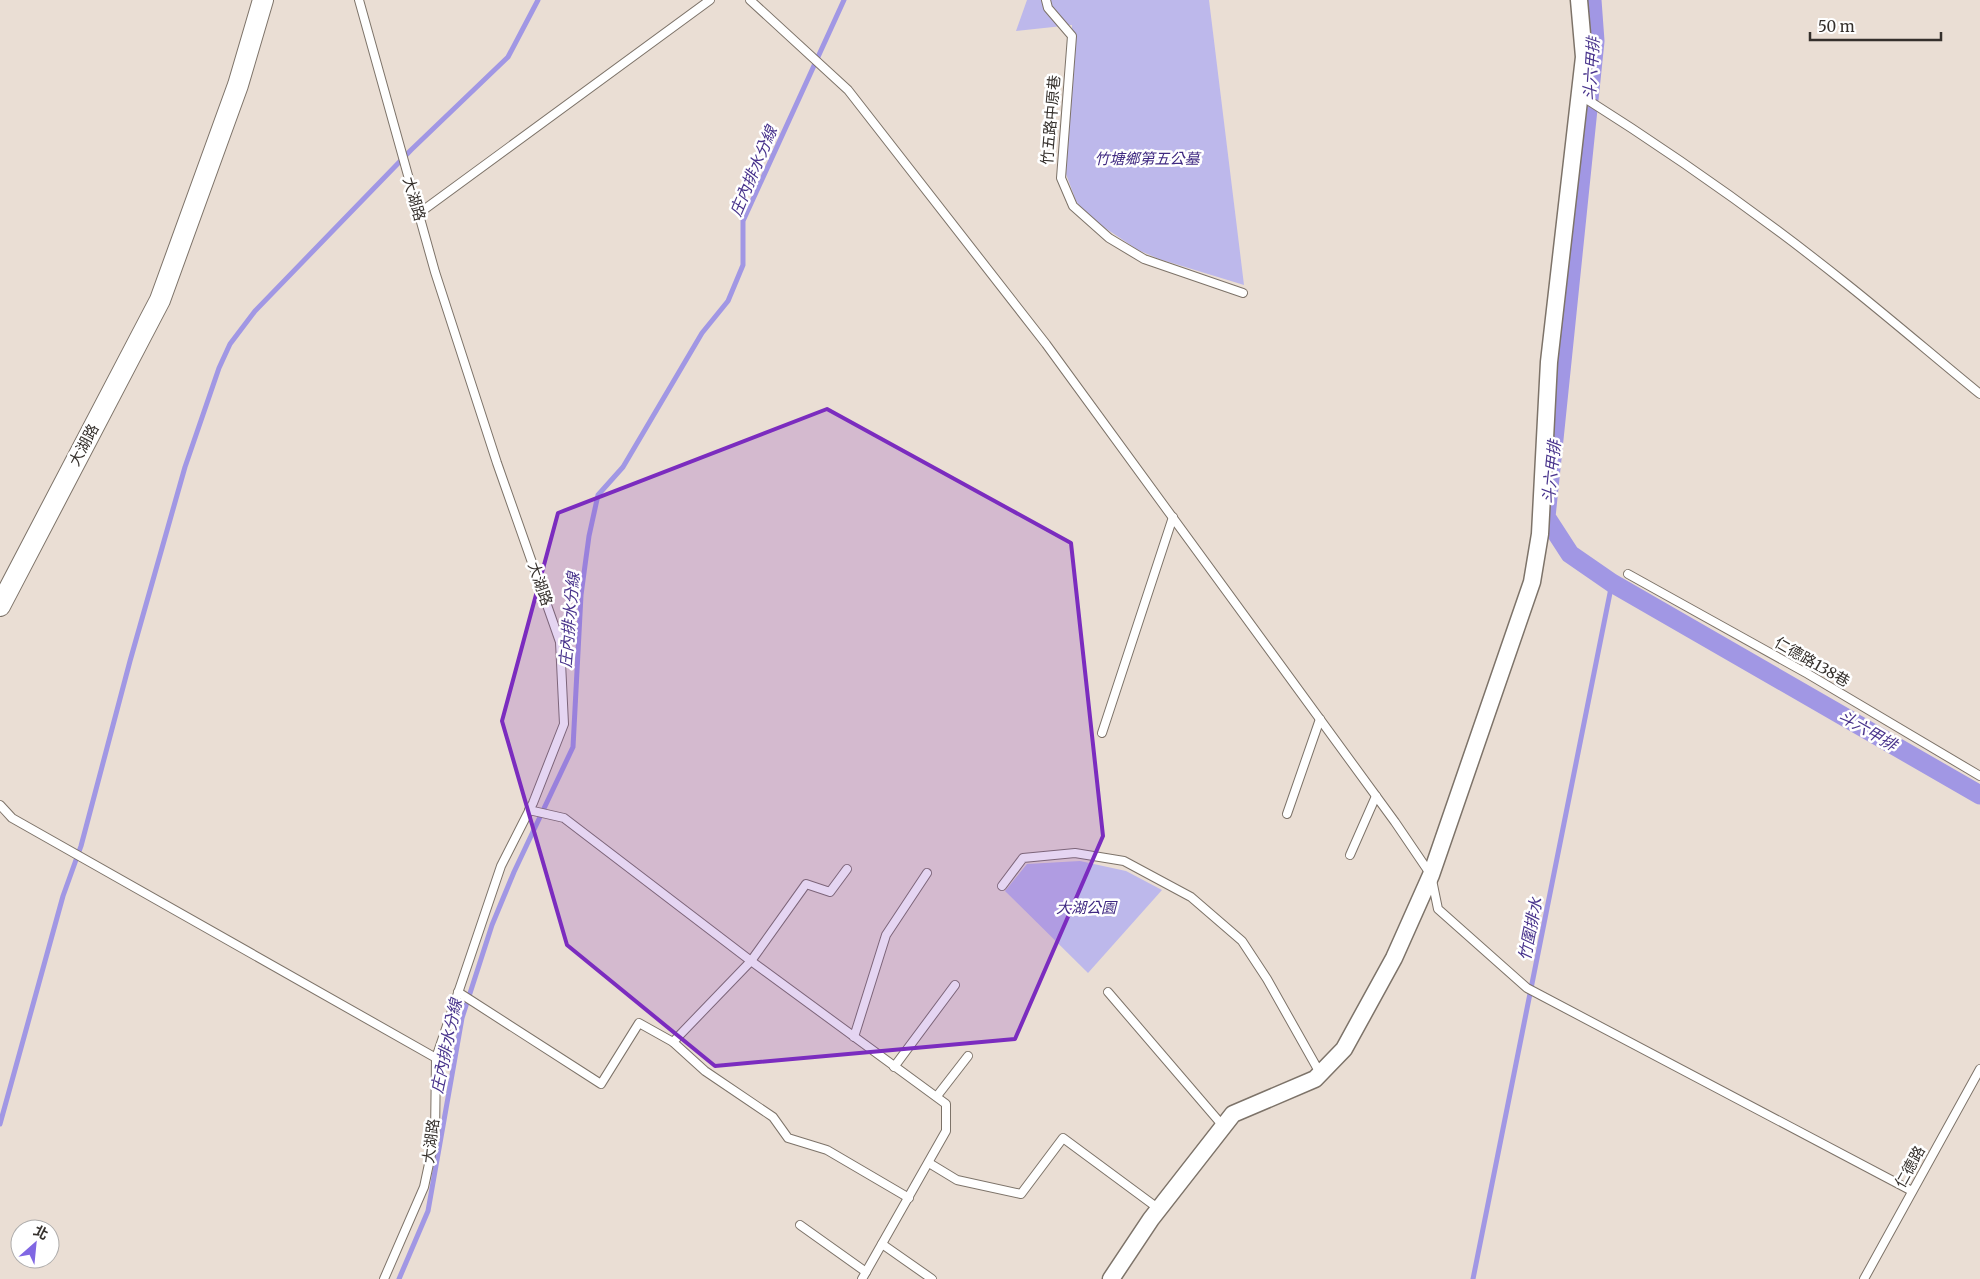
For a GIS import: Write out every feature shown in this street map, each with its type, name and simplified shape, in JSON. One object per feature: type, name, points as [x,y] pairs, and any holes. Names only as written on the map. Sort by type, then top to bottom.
[{"type":"street","name":"大湖路","points":[[0,606],[160,300],[238,85],[263,0]]},
{"type":"street","points":[[1111,1279],[1159,1209],[1233,1114],[1315,1079],[1344,1049],[1394,958],[1431,875],[1532,582],[1540,534],[1549,362],[1584,57],[1579,0]]},
{"type":"lane","name":"大湖路","points":[[358,0],[435,272],[491,444],[560,642],[564,724],[529,810],[501,866],[436,1058],[435,1136],[424,1187],[384,1279]]},
{"type":"lane","points":[[418,214],[710,0]]},
{"type":"lane","points":[[750,0],[848,90],[1046,344],[1376,796],[1431,875],[1438,910],[1527,988],[1912,1191]]},
{"type":"lane","name":"竹五路中原巷","points":[[1046,0],[1048,8],[1072,36],[1061,178],[1073,206],[1109,238],[1144,259],[1243,293]]},
{"type":"lane","points":[[1580,95],[1627,124],[1743,206],[1848,285],[1980,394]]},
{"type":"lane","points":[[1102,733],[1173,517]]},
{"type":"lane","name":"仁德路138巷","points":[[1628,574],[1808,674],[1980,776]]},
{"type":"lane","points":[[1287,814],[1320,719]]},
{"type":"lane","points":[[1350,855],[1376,796]]},
{"type":"lane","points":[[0,805],[12,818],[436,1058]]},
{"type":"lane","points":[[529,810],[564,818],[751,961],[946,1104],[946,1131],[864,1275],[800,1225]]},
{"type":"lane","points":[[1002,886],[1023,858],[1075,852],[1124,861],[1191,897],[1242,941],[1267,979],[1320,1073]]},
{"type":"lane","points":[[673,1042],[751,961],[806,884],[830,892],[847,869]]},
{"type":"lane","points":[[854,1037],[886,935],[927,872]]},
{"type":"lane","points":[[894,1067],[955,985]]},
{"type":"lane","points":[[458,992],[601,1084],[639,1023],[673,1042],[705,1072],[773,1117],[788,1138],[827,1150],[909,1198]]},
{"type":"lane","points":[[1108,992],[1223,1126]]},
{"type":"lane","points":[[937,1096],[968,1056]]},
{"type":"lane","name":"仁德路","points":[[1864,1279],[1980,1069]]},
{"type":"lane","points":[[929,1163],[957,1180],[1021,1194],[1063,1138],[1159,1209]]},
{"type":"lane","points":[[882,1244],[932,1279]]},
{"type":"highlighted area","points":[[827,409],[1071,543],[1103,836],[1015,1039],[715,1066],[567,945],[502,721],[558,513]]},
{"type":"green space","name":"竹塘鄉第五公墓","points":[[1027,0],[1209,0],[1244,285],[1159,259],[1138,250],[1087,216],[1076,201],[1066,174],[1072,25],[1016,31]]},
{"type":"green space","name":"大湖公園","points":[[1080,861],[1126,871],[1162,890],[1088,973],[1005,891],[1027,864]]},
{"type":"waterway","points":[[0,1124],[63,896],[81,846],[130,661],[185,467],[219,368],[230,344],[255,311],[411,150],[508,57],[538,0]]},
{"type":"waterway","name":"庄內排水分線","points":[[399,1279],[428,1211],[462,1018],[492,925],[514,872],[573,747],[581,595],[589,536],[598,495],[623,467],[702,333],[728,301],[743,265],[743,221],[844,0]]},
{"type":"waterway","name":"斗六甲排","points":[[1592,0],[1595,41],[1546,517],[1570,554],[1612,583],[1980,795]]},
{"type":"waterway","name":"竹圍排水","points":[[1473,1279],[1612,583]]}]
